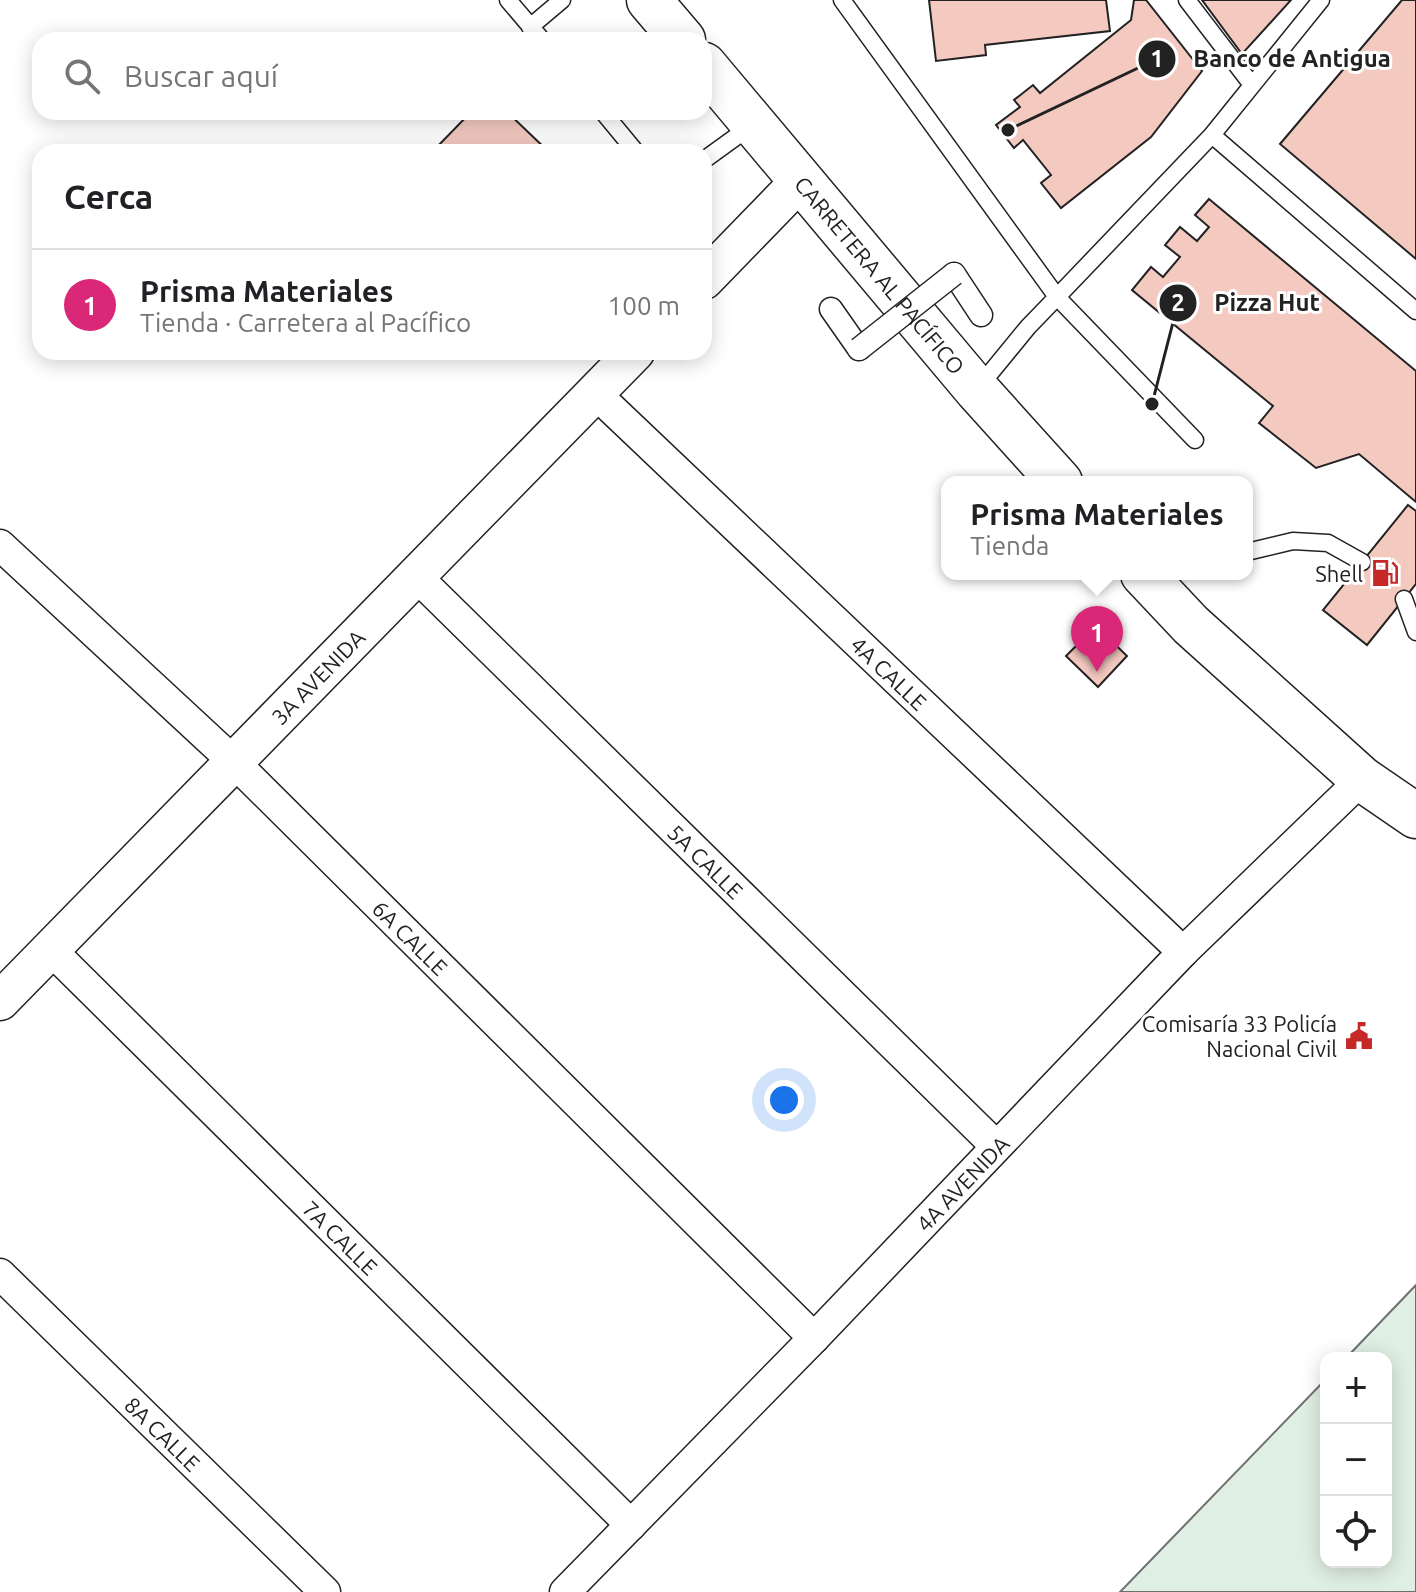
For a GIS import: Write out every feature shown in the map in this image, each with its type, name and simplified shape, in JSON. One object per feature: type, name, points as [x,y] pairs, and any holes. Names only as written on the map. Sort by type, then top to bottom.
[{"type":"highway","points":[[649,0],[676,32]]},
{"type":"highway","name":"CARRETERA AL PACÍFICO","points":[[712,74],[977,390],[1055,476]]},
{"type":"highway","points":[[1152,580],[1191,625],[1362,779],[1416,816]]},
{"type":"street","points":[[712,272],[802,179]]},
{"type":"street","points":[[831,309],[859,349],[954,274],[981,315]]},
{"type":"street","name":"3A AVENIDA","points":[[0,1001],[627,360]]},
{"type":"street","name":"4A CALLE","points":[[595,393],[1183,952]]},
{"type":"street","name":"6A CALLE","points":[[0,545],[234,762],[814,1338]]},
{"type":"street","name":"5A CALLE","points":[[415,575],[996,1146]]},
{"type":"street","name":"4A AVENIDA","points":[[565,1592],[814,1338],[1183,952],[1362,779]]},
{"type":"street","name":"7A CALLE","points":[[51,950],[631,1525]]},
{"type":"street","name":"8A CALLE","points":[[0,1274],[325,1592]]},
{"type":"lane","points":[[508,0],[535,32]]},
{"type":"lane","points":[[537,32],[562,0]]},
{"type":"lane","points":[[842,0],[1057,297],[1195,440]]},
{"type":"lane","points":[[1187,0],[1252,85]]},
{"type":"lane","points":[[977,390],[1028,327],[1212,135],[1321,0]]},
{"type":"lane","points":[[610,120],[629,144]]},
{"type":"lane","points":[[712,154],[755,124]]},
{"type":"lane","points":[[1212,135],[1416,311]]},
{"type":"lane","points":[[1253,551],[1293,541],[1328,543],[1362,562]]},
{"type":"lane","points":[[1404,599],[1416,632]]},
{"type":"green space","points":[[1416,1285],[1416,1592],[1120,1592],[1320,1385],[1320,1568],[1392,1568],[1392,1352],[1352,1352]]},
{"type":"building","points":[[929,0],[1106,0],[1110,31],[985,45],[986,55],[936,61]]},
{"type":"building","points":[[1134,0],[1146,0],[1202,71],[1151,137],[1061,208],[1041,183],[1051,175],[1023,140],[1014,148],[996,125],[1020,107],[1014,100],[1033,85],[1040,93],[1131,20]]},
{"type":"building","points":[[1202,0],[1291,0],[1242,54]]},
{"type":"building","points":[[1402,0],[1416,0],[1416,259],[1280,144]]},
{"type":"building","points":[[463,120],[515,120],[541,144],[440,144]]},
{"type":"building","points":[[1209,199],[1416,371],[1416,502],[1359,454],[1316,468],[1259,423],[1273,406],[1132,290],[1151,267],[1163,277],[1180,257],[1165,245],[1180,227],[1197,241],[1209,227],[1195,215]]},
{"type":"building","name":"Shell","points":[[1408,505],[1416,511],[1416,584],[1367,645],[1323,610]]},
{"type":"building","points":[[1096,626],[1127,656],[1098,687],[1066,656]]},
{"type":"place","name":"Banco de Antigua","points":[[1008,130]]},
{"type":"place","name":"Pizza Hut","points":[[1152,404]]},
{"type":"place","name":"Shell","points":[[1385,573]]},
{"type":"place","name":"Prisma Materiales","points":[[1097,672]]},
{"type":"place","name":"Comisaría 33 Policía Nacional Civil","points":[[1359,1036]]}]
